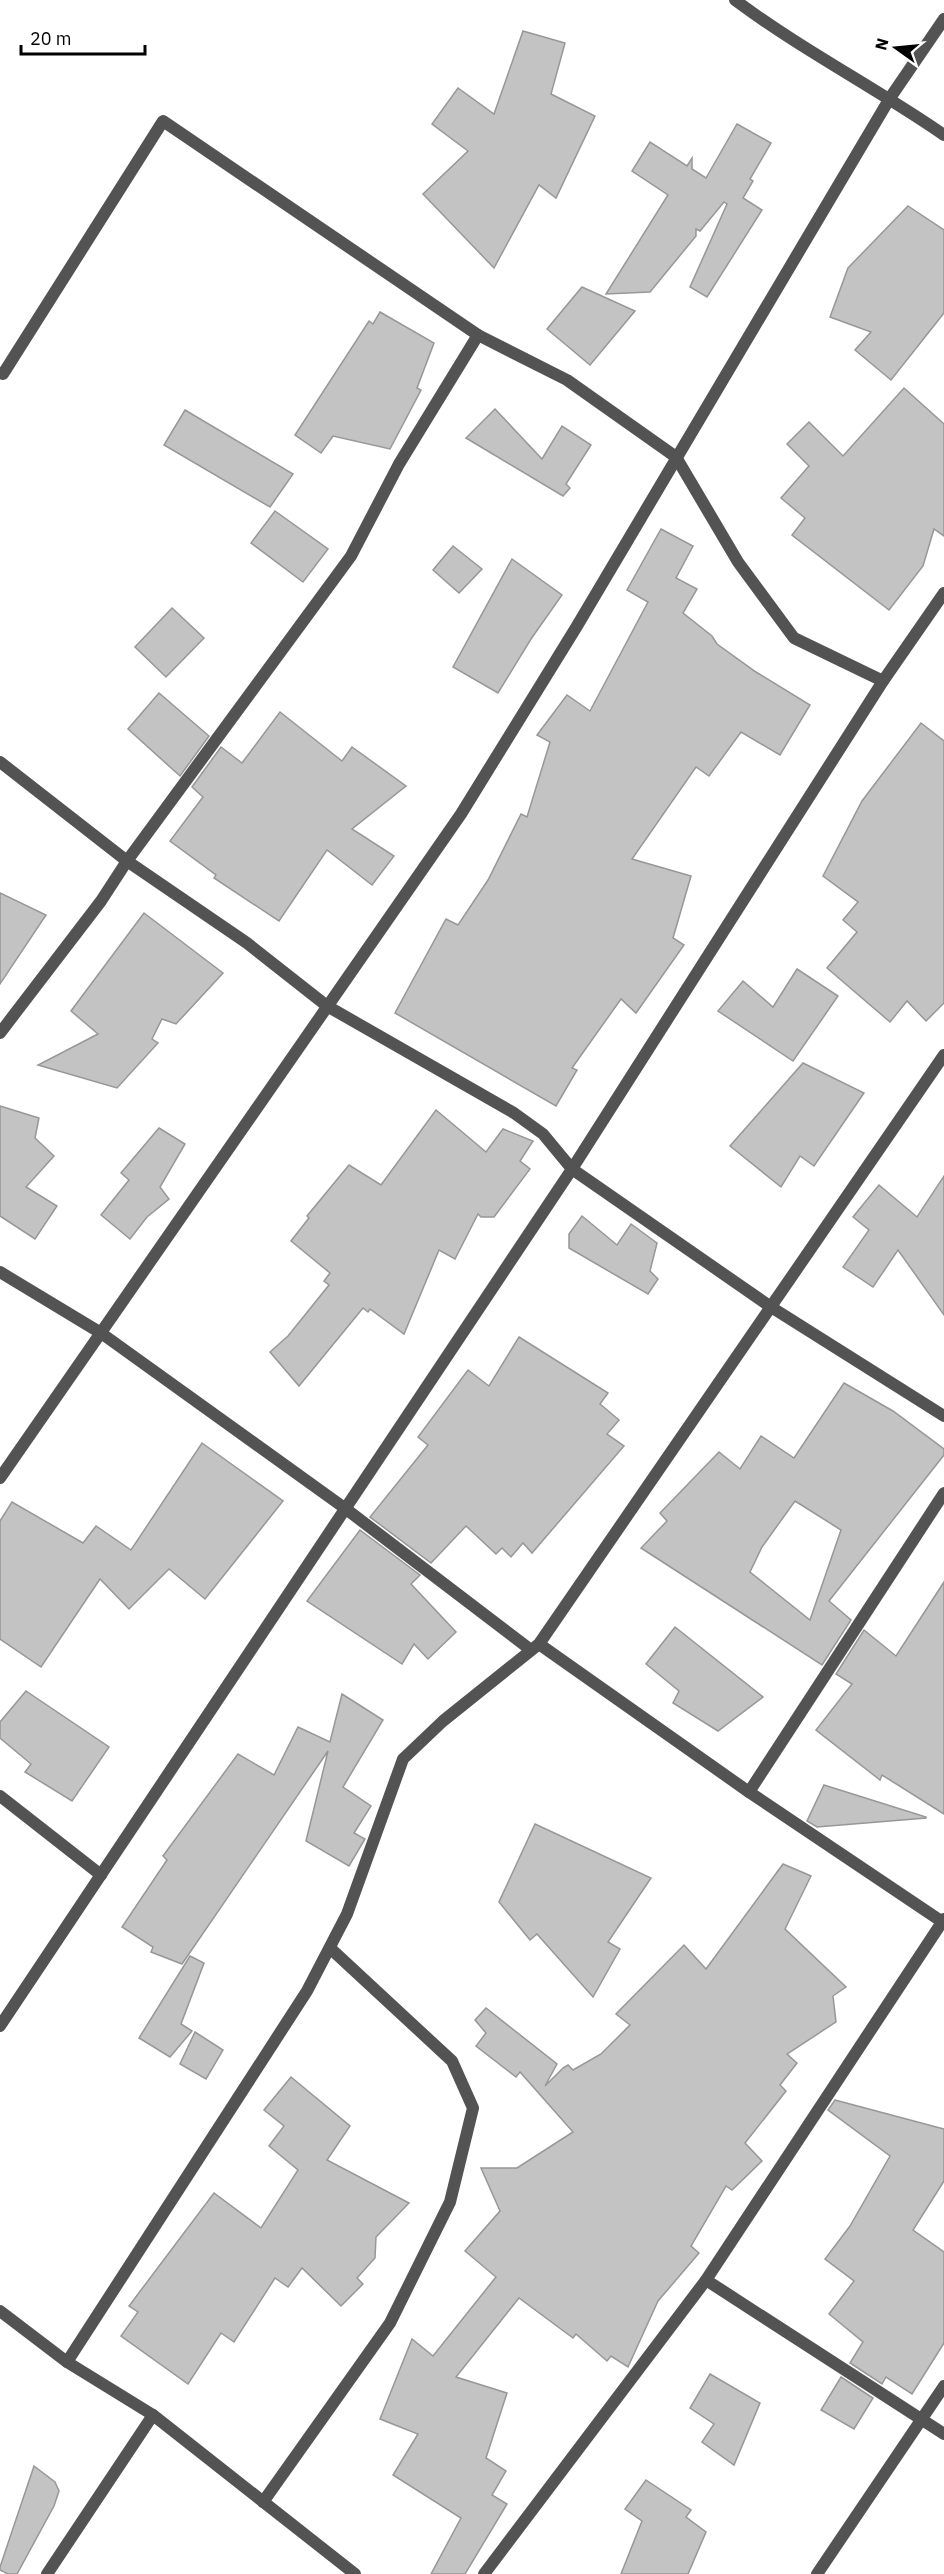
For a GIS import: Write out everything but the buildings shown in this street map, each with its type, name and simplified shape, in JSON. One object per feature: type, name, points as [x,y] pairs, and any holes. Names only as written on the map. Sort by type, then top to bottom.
[{"type":"street","points":[[735,0],[782,35],[890,98],[944,135]]},
{"type":"street","points":[[0,1478],[461,814],[577,626],[890,98],[944,19]]},
{"type":"street","points":[[0,373],[3,374],[163,121],[478,334],[567,380],[676,457],[738,562],[794,638],[883,681]]},
{"type":"street","points":[[0,1033],[101,902],[127,861],[351,556],[399,464],[478,334]]},
{"type":"street","points":[[0,2026],[572,1169],[883,681],[944,593]]},
{"type":"street","points":[[0,762],[127,861],[247,943],[327,1006],[514,1113],[543,1134],[572,1169],[771,1307],[944,1416]]},
{"type":"street","points":[[67,2362],[307,1991],[346,1914],[403,1759],[443,1721],[535,1647],[944,1055]]},
{"type":"street","points":[[0,1272],[100,1333],[535,1647],[943,1921],[706,2280],[484,2574]]},
{"type":"street","points":[[749,1792],[944,1493]]},
{"type":"street","points":[[0,1796],[101,1875]]},
{"type":"street","points":[[263,2502],[390,2323],[450,2202],[473,2108],[452,2061],[330,1948]]},
{"type":"street","points":[[706,2280],[944,2434]]},
{"type":"street","points":[[0,2311],[67,2362],[153,2415],[355,2574]]},
{"type":"street","points":[[818,2574],[944,2386]]},
{"type":"street","points":[[47,2574],[153,2415]]}]
